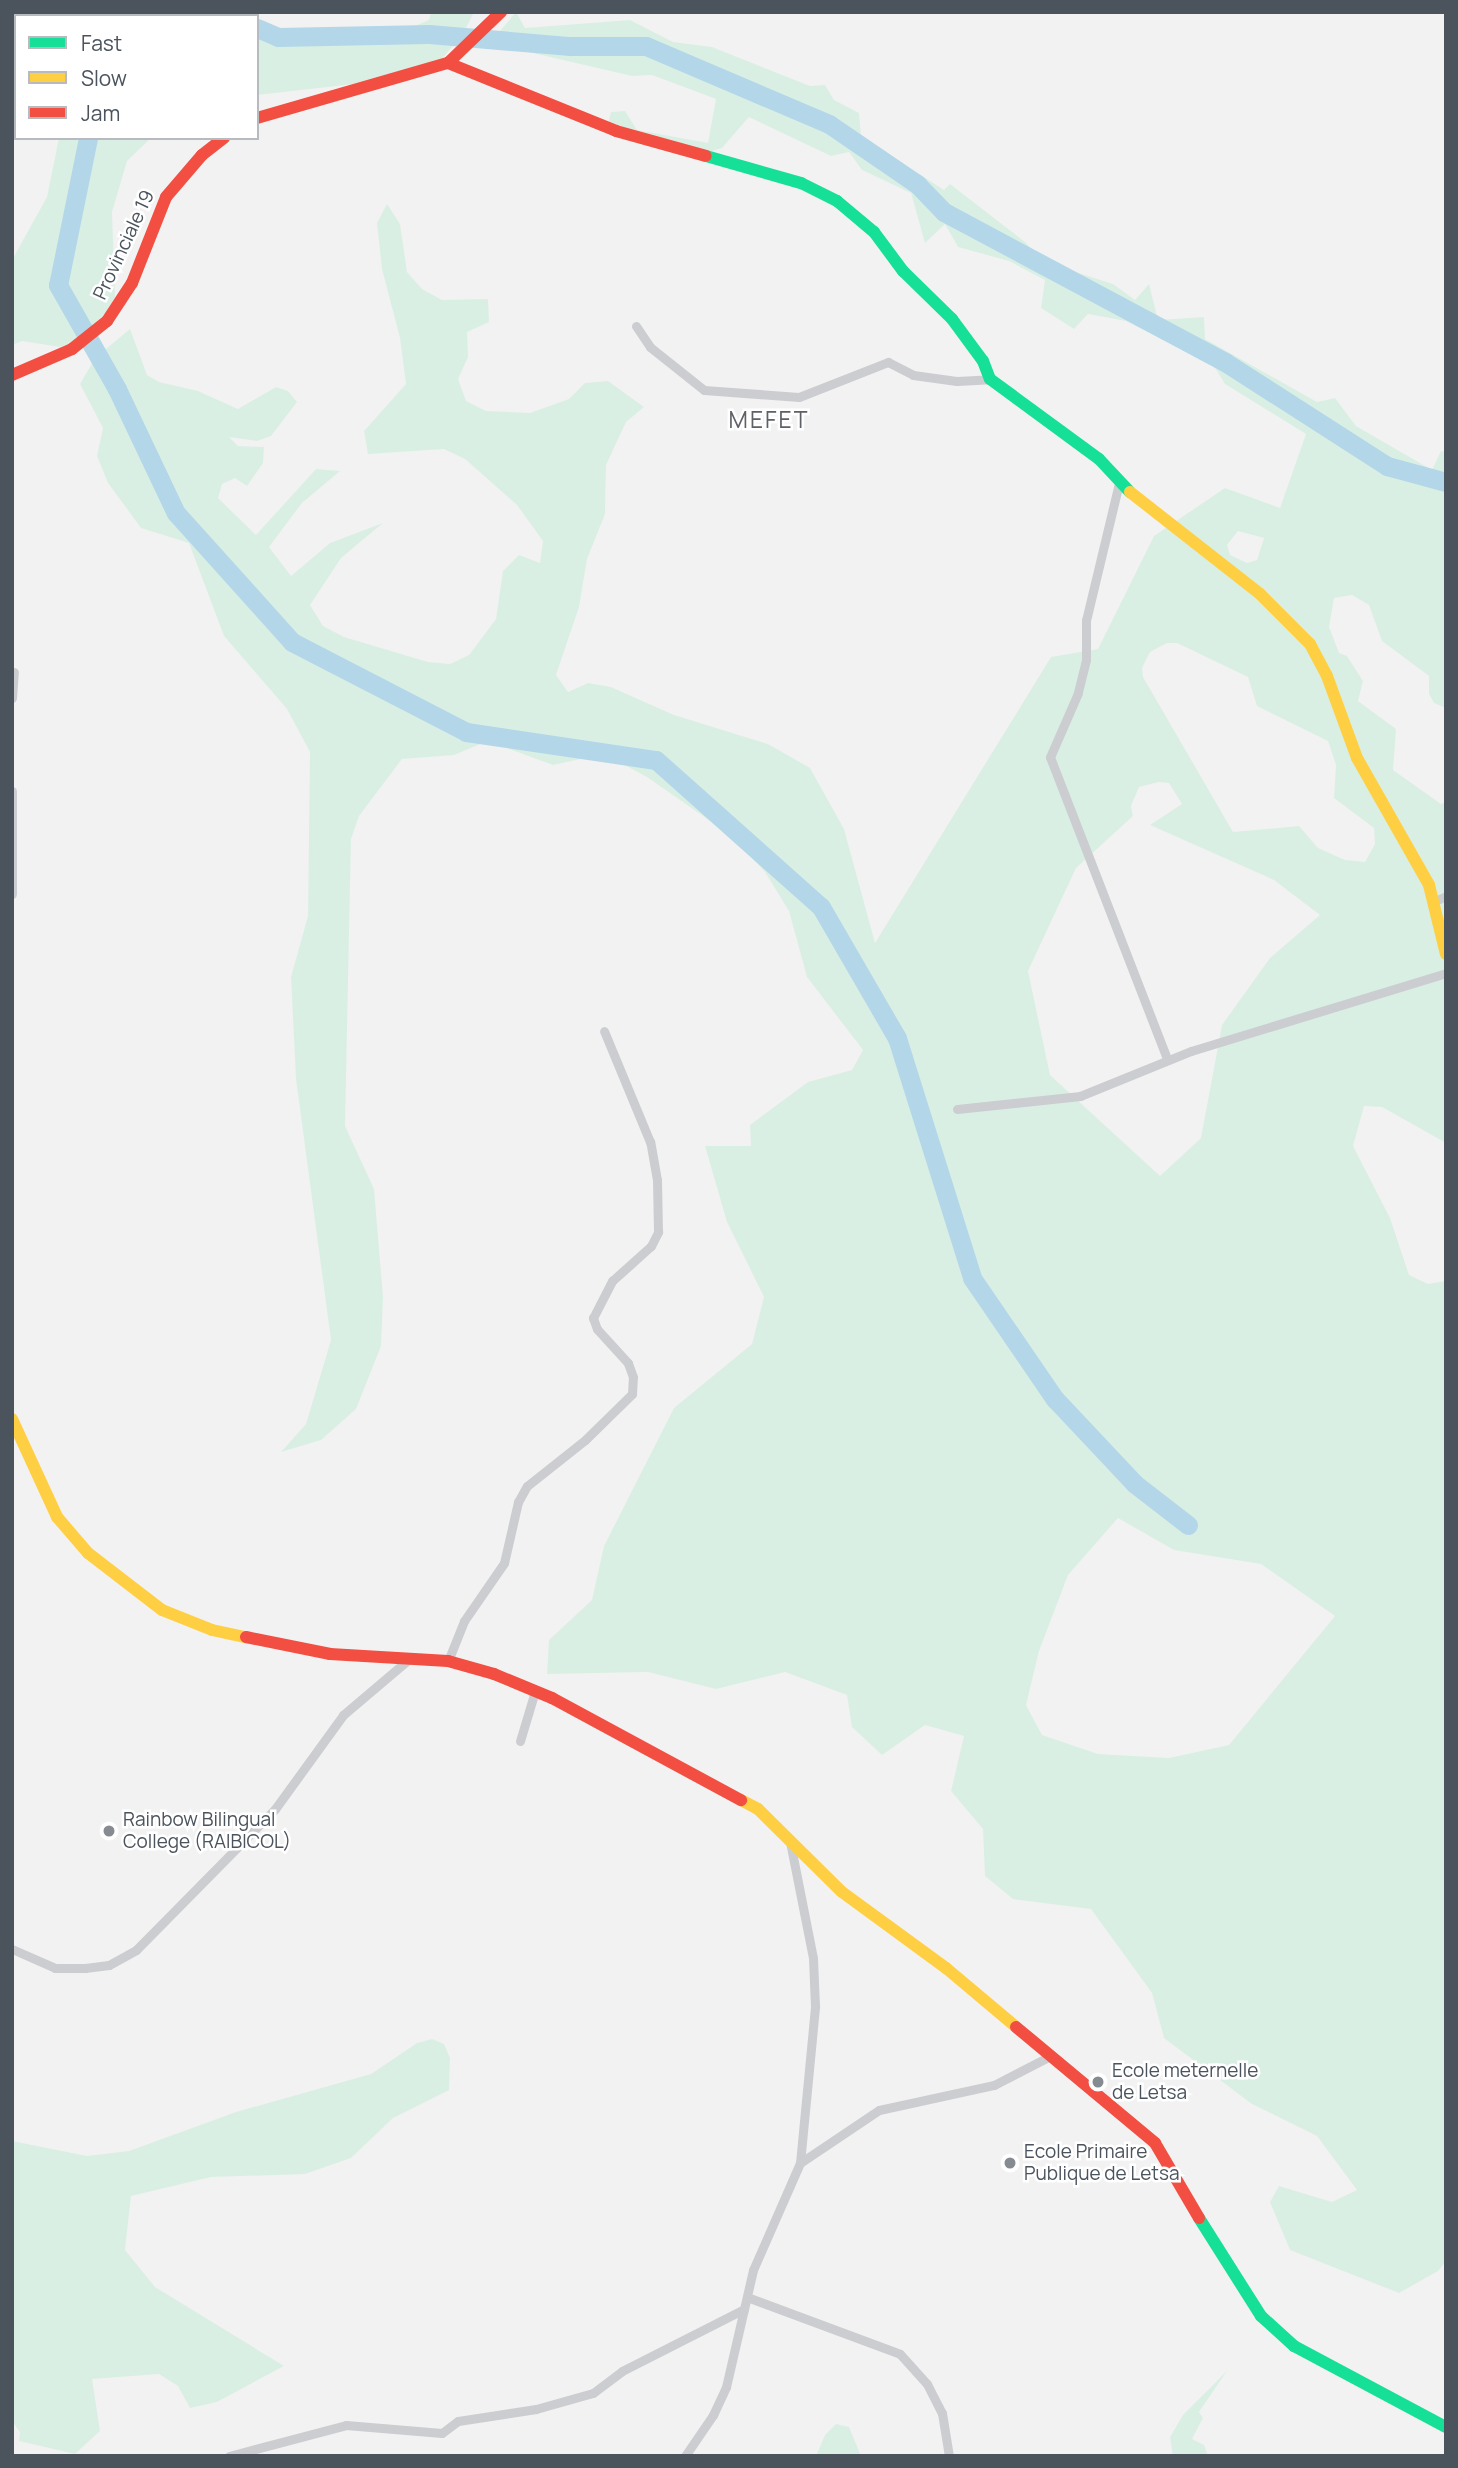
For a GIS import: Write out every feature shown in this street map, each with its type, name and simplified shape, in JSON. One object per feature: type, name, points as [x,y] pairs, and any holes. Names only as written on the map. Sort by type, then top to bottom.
[{"type":"street","points":[[259,117],[448,63],[501,12]]},
{"type":"street","points":[[448,63],[616,131],[775,172],[837,201],[874,232],[903,271],[951,320],[983,361],[990,379],[1099,459],[1119,483],[1260,594],[1310,644],[1327,676],[1357,758],[1440,899],[1446,954]]},
{"type":"street","name":"Provinciale 19","points":[[12,375],[72,349],[107,321],[132,283],[166,197],[202,155],[221,140]]},
{"type":"street","points":[[636,326],[650,346],[704,390],[799,397],[888,362],[913,375],[957,382],[990,379]]},
{"type":"street","points":[[1119,483],[1086,620],[1086,660],[1078,693],[1050,757],[1167,1059]]},
{"type":"street","points":[[12,698],[14,672]]},
{"type":"street","points":[[12,791],[12,894]]},
{"type":"street","points":[[957,1109],[1080,1097],[1167,1059],[1446,974]]},
{"type":"street","points":[[448,1661],[464,1621],[504,1563],[518,1502],[527,1486],[585,1440],[632,1394],[633,1377],[628,1363],[597,1329],[593,1318],[612,1281],[651,1246],[658,1232],[657,1180],[650,1142],[604,1031]]},
{"type":"street","points":[[12,1419],[57,1517],[88,1553],[162,1610],[212,1630],[330,1654],[448,1661],[535,1691],[738,1795],[789,1836],[842,1892],[946,1968],[1154,2143],[1209,2239],[1261,2316],[1294,2346],[1446,2427]]},
{"type":"street","points":[[12,1949],[55,1968],[109,1965],[136,1950],[275,1809],[342,1715],[409,1659]]},
{"type":"street","points":[[520,1741],[535,1691]]},
{"type":"street","points":[[685,2456],[713,2415],[726,2387],[764,2239],[800,2163],[815,2006],[813,1958],[789,1836]]},
{"type":"street","points":[[800,2163],[879,2110],[994,2085],[1052,2055]]},
{"type":"street","points":[[747,2297],[905,2359],[928,2384],[942,2413],[949,2456]]},
{"type":"street","points":[[229,2456],[345,2425],[442,2433],[458,2421],[536,2409],[593,2393],[622,2371],[744,2309]]},
{"type":"green space","points":[[431,12],[474,12],[463,34],[433,69],[363,83],[259,95],[259,33],[375,43],[429,20]]},
{"type":"green space","points":[[516,12],[525,28],[630,20],[673,42],[712,47],[810,86],[825,85],[834,100],[859,113],[861,136],[944,190],[950,184],[1025,242],[1044,262],[1113,284],[1135,300],[1149,284],[1158,320],[1204,317],[1205,339],[1317,402],[1335,398],[1356,426],[1432,470],[1441,451],[1446,452],[1446,708],[1434,703],[1429,694],[1429,676],[1382,641],[1369,605],[1352,595],[1334,598],[1329,627],[1339,653],[1347,656],[1363,681],[1358,701],[1396,729],[1393,770],[1441,804],[1446,802],[1446,1143],[1382,1107],[1364,1106],[1353,1146],[1390,1218],[1409,1275],[1428,1284],[1446,1281],[1446,2261],[1438,2271],[1399,2293],[1290,2250],[1270,2202],[1279,2186],[1332,2202],[1357,2190],[1317,2136],[1252,2104],[1164,2038],[1152,1993],[1091,1909],[1013,1899],[985,1876],[983,1829],[951,1791],[964,1736],[925,1725],[882,1755],[852,1727],[847,1695],[785,1672],[716,1689],[648,1672],[547,1674],[549,1640],[592,1600],[604,1546],[674,1408],[752,1344],[764,1297],[727,1222],[705,1146],[751,1146],[750,1125],[808,1082],[852,1070],[863,1050],[807,977],[789,911],[765,872],[733,837],[647,777],[604,754],[553,765],[488,741],[454,755],[402,759],[359,816],[351,839],[345,1126],[374,1189],[383,1297],[381,1346],[356,1409],[321,1440],[281,1452],[306,1424],[331,1340],[296,1079],[291,977],[308,916],[310,752],[287,709],[224,636],[189,543],[141,528],[108,483],[97,456],[103,428],[80,384],[95,358],[130,329],[147,375],[159,382],[198,391],[238,409],[276,387],[288,391],[297,402],[271,436],[257,441],[229,437],[238,446],[264,447],[263,463],[247,486],[235,478],[222,484],[218,498],[256,535],[316,469],[340,471],[302,503],[269,547],[291,576],[330,543],[383,523],[341,558],[310,605],[323,626],[344,637],[428,662],[450,664],[469,655],[496,619],[503,571],[519,555],[540,563],[543,541],[517,505],[465,459],[444,449],[368,454],[364,431],[406,384],[400,338],[382,269],[377,223],[387,204],[400,224],[407,272],[422,289],[442,300],[488,299],[489,322],[467,332],[468,357],[458,379],[466,401],[486,411],[530,413],[569,399],[585,383],[608,381],[644,407],[626,422],[606,465],[605,514],[587,559],[579,607],[556,675],[568,692],[588,683],[611,687],[674,715],[768,744],[810,768],[844,829],[875,943],[1051,657],[1098,649],[1154,536],[1225,488],[1280,508],[1306,434],[1225,384],[1214,366],[1126,321],[1088,314],[1074,329],[1041,308],[1045,280],[1009,261],[958,247],[945,224],[925,243],[911,193],[862,170],[849,152],[831,156],[749,117],[722,148],[699,155],[608,124],[611,112],[625,111],[637,130],[708,143],[716,99],[652,75],[632,76],[490,43]],"holes":[[[1238,531],[1264,538],[1257,560],[1247,563],[1230,555],[1227,545]],[[1167,643],[1177,643],[1248,677],[1257,706],[1328,741],[1336,765],[1334,798],[1374,828],[1375,844],[1365,862],[1345,860],[1318,848],[1299,826],[1233,832],[1143,677],[1142,668],[1150,652]],[[1159,782],[1169,783],[1182,804],[1150,825],[1274,880],[1320,915],[1270,958],[1222,1025],[1201,1138],[1160,1176],[1050,1075],[1028,971],[1076,868],[1133,816],[1131,806],[1139,787]],[[1118,1518],[1174,1550],[1261,1564],[1335,1616],[1229,1745],[1169,1758],[1098,1754],[1042,1735],[1026,1705],[1039,1651],[1068,1575]]]},
{"type":"green space","points":[[59,140],[149,140],[127,161],[112,212],[115,297],[105,313],[79,341],[60,347],[22,341],[12,345],[12,260],[47,197]]},
{"type":"green space","points":[[432,2039],[444,2044],[450,2058],[449,2090],[393,2118],[351,2158],[305,2174],[211,2177],[131,2196],[125,2250],[155,2287],[284,2366],[217,2402],[190,2408],[178,2386],[159,2374],[92,2379],[100,2431],[75,2454],[19,2441],[20,2432],[12,2421],[12,2141],[87,2156],[129,2151],[236,2112],[371,2074],[417,2043]]},
{"type":"green space","points":[[1227,2371],[1199,2412],[1203,2418],[1192,2439],[1204,2445],[1208,2456],[1173,2456],[1170,2437],[1183,2415]]},
{"type":"green space","points":[[836,2424],[849,2427],[861,2456],[816,2456],[825,2435]]},
{"type":"waterway","points":[[222,12],[226,14]]},
{"type":"waterway","points":[[259,29],[278,37],[429,34],[570,46],[646,46],[829,124],[917,184],[944,212],[1225,362],[1387,466],[1446,482]]},
{"type":"waterway","points":[[88,140],[58,285],[117,389],[176,513],[292,642],[466,732],[656,760],[821,907],[897,1038],[972,1278],[1055,1399],[1135,1484],[1188,1525]]},
{"type":"traffic: fast","points":[[706,156],[801,183],[837,201],[874,232],[903,271],[952,319],[983,361],[990,379],[1099,459],[1130,492]]},
{"type":"traffic: fast","points":[[1199,2218],[1261,2316],[1294,2346],[1446,2427]]},
{"type":"traffic: slow","points":[[1130,492],[1260,594],[1310,644],[1327,676],[1357,758],[1429,885],[1446,954]]},
{"type":"traffic: slow","points":[[12,1419],[57,1517],[88,1553],[162,1610],[212,1630],[246,1637]]},
{"type":"traffic: slow","points":[[741,1800],[758,1809],[842,1892],[946,1968],[1016,2027]]},
{"type":"traffic: jam","points":[[259,117],[448,63],[501,12]]},
{"type":"traffic: jam","points":[[448,63],[616,131],[706,156]]},
{"type":"traffic: jam","points":[[12,375],[72,349],[107,321],[132,283],[166,197],[202,155],[221,140]]},
{"type":"traffic: jam","points":[[246,1637],[330,1654],[448,1661],[494,1674],[552,1698],[741,1800]]},
{"type":"traffic: jam","points":[[1016,2027],[1155,2143],[1199,2218]]},
{"type":"place","name":"Rainbow Bilingual College (RAIBICOL)","points":[[109,1831]]},
{"type":"place","name":"Ecole meternelle de Letsa","points":[[1098,2082]]},
{"type":"place","name":"Ecole Primaire Publique de Letsa","points":[[1010,2163]]},
{"type":"district","name":"MEFET","points":[[769,419]]}]
